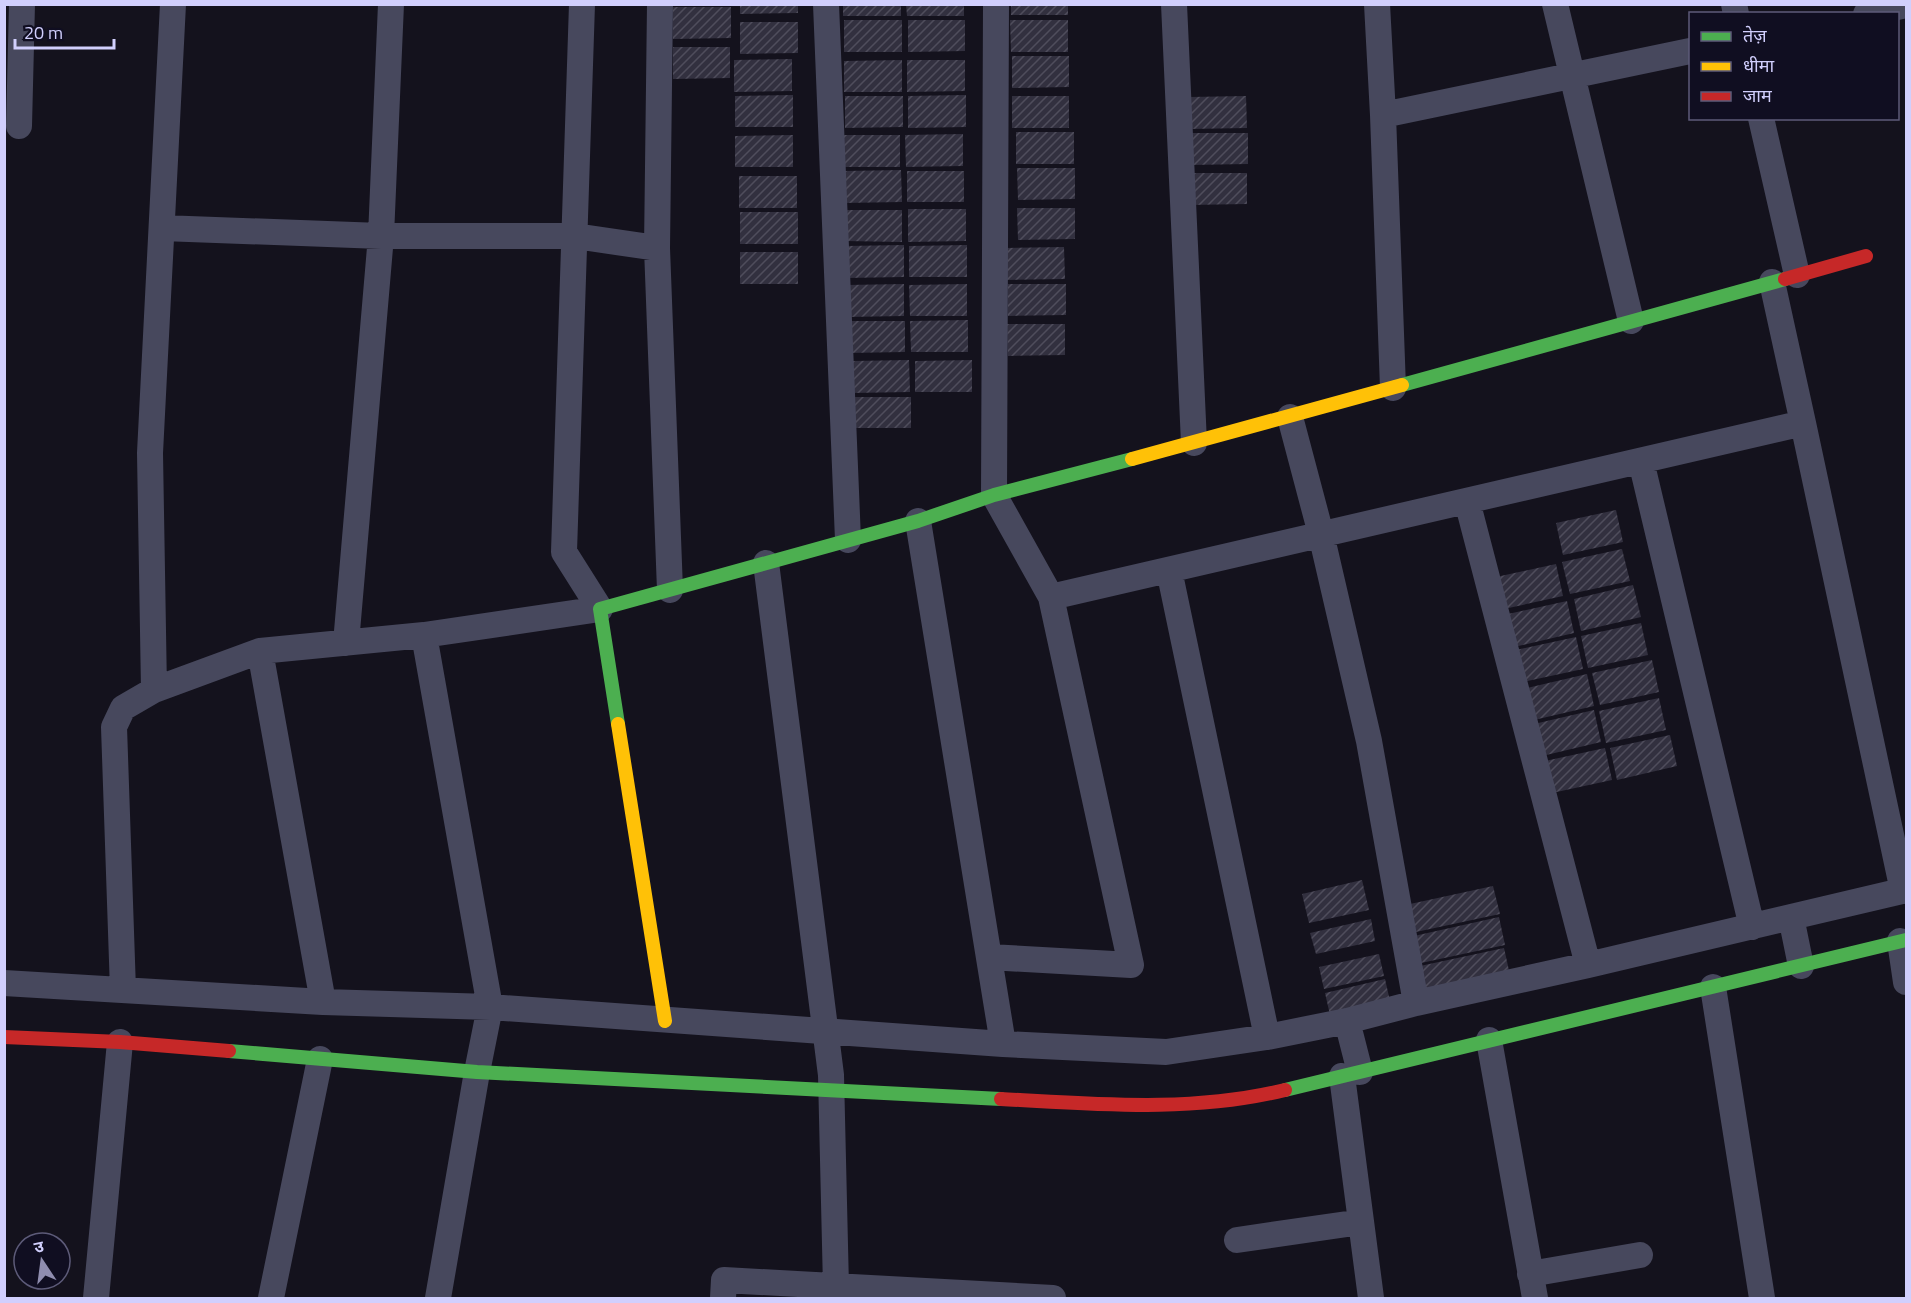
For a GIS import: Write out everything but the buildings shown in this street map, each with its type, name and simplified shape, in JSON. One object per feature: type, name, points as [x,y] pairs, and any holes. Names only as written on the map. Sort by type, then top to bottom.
[{"type":"street","points":[[19,126],[22,4]]},
{"type":"street","points":[[154,690],[150,453],[173,4]]},
{"type":"street","points":[[346,643],[381,236],[392,4]]},
{"type":"street","points":[[582,4],[564,552],[600,609],[665,1021]]},
{"type":"street","points":[[660,4],[657,248],[670,590]]},
{"type":"street","points":[[826,4],[848,540]]},
{"type":"street","points":[[989,957],[1131,965],[1052,597],[994,495],[996,4]]},
{"type":"street","points":[[1174,4],[1194,443]]},
{"type":"street","points":[[1377,4],[1393,388]]},
{"type":"street","points":[[1555,4],[1631,321]]},
{"type":"street","points":[[1875,12],[1906,5]]},
{"type":"street","points":[[1383,115],[1689,51]]},
{"type":"street","points":[[1761,120],[1797,275]]},
{"type":"street","points":[[162,228],[381,236],[575,236],[657,248]]},
{"type":"street","points":[[123,990],[114,727],[123,708],[154,690],[260,651],[424,635],[600,609],[918,521],[994,495],[1290,417],[1866,256]]},
{"type":"street","points":[[4,982],[323,1002],[488,1016],[665,1021],[826,1040],[1003,1044],[1166,1052],[1267,1037],[1351,1051],[1489,1040],[1713,987],[1795,941],[1905,890],[1772,282]]},
{"type":"street","points":[[1290,417],[1321,534],[1369,741],[1416,1003]]},
{"type":"street","points":[[1052,597],[1803,423]]},
{"type":"street","points":[[1641,461],[1752,927]]},
{"type":"street","points":[[1467,501],[1588,964]]},
{"type":"street","points":[[918,521],[1003,1044]]},
{"type":"street","points":[[766,563],[832,1083],[835,1293]]},
{"type":"street","points":[[1169,570],[1267,1037]]},
{"type":"street","points":[[424,635],[488,1016],[438,1299]]},
{"type":"street","points":[[260,651],[323,1002]]},
{"type":"street","points":[[4,1037],[120,1042],[320,1059],[479,1063],[832,1083],[1140,1106],[1195,1104],[1277,1092],[1351,1051],[1416,1003],[1752,927],[1795,941],[1903,941],[1906,982]]},
{"type":"street","points":[[1713,987],[1762,1299]]},
{"type":"street","points":[[1489,1040],[1535,1299]]},
{"type":"street","points":[[96,1299],[120,1042]]},
{"type":"street","points":[[1351,1051],[1361,1222],[1371,1299]]},
{"type":"street","points":[[271,1299],[320,1059]]},
{"type":"street","points":[[1237,1240],[1361,1222]]},
{"type":"street","points":[[1530,1274],[1640,1255]]},
{"type":"street","points":[[723,1299],[724,1280],[835,1293],[1053,1299]]},
{"type":"traffic: fast","points":[[1402,385],[1785,279]]},
{"type":"traffic: fast","points":[[618,724],[600,609],[918,521],[994,495],[1132,459]]},
{"type":"traffic: fast","points":[[1285,1090],[1906,940]]},
{"type":"traffic: fast","points":[[229,1051],[477,1072],[1001,1099]]},
{"type":"traffic: slow","points":[[1132,459],[1402,385]]},
{"type":"traffic: slow","points":[[618,724],[665,1021]]},
{"type":"traffic: jam","points":[[1785,279],[1866,256]]},
{"type":"traffic: jam","points":[[4,1037],[120,1042],[229,1051]]},
{"type":"traffic: jam","points":[[1001,1099],[1143,1105],[1179,1104],[1214,1102],[1285,1090]]}]
